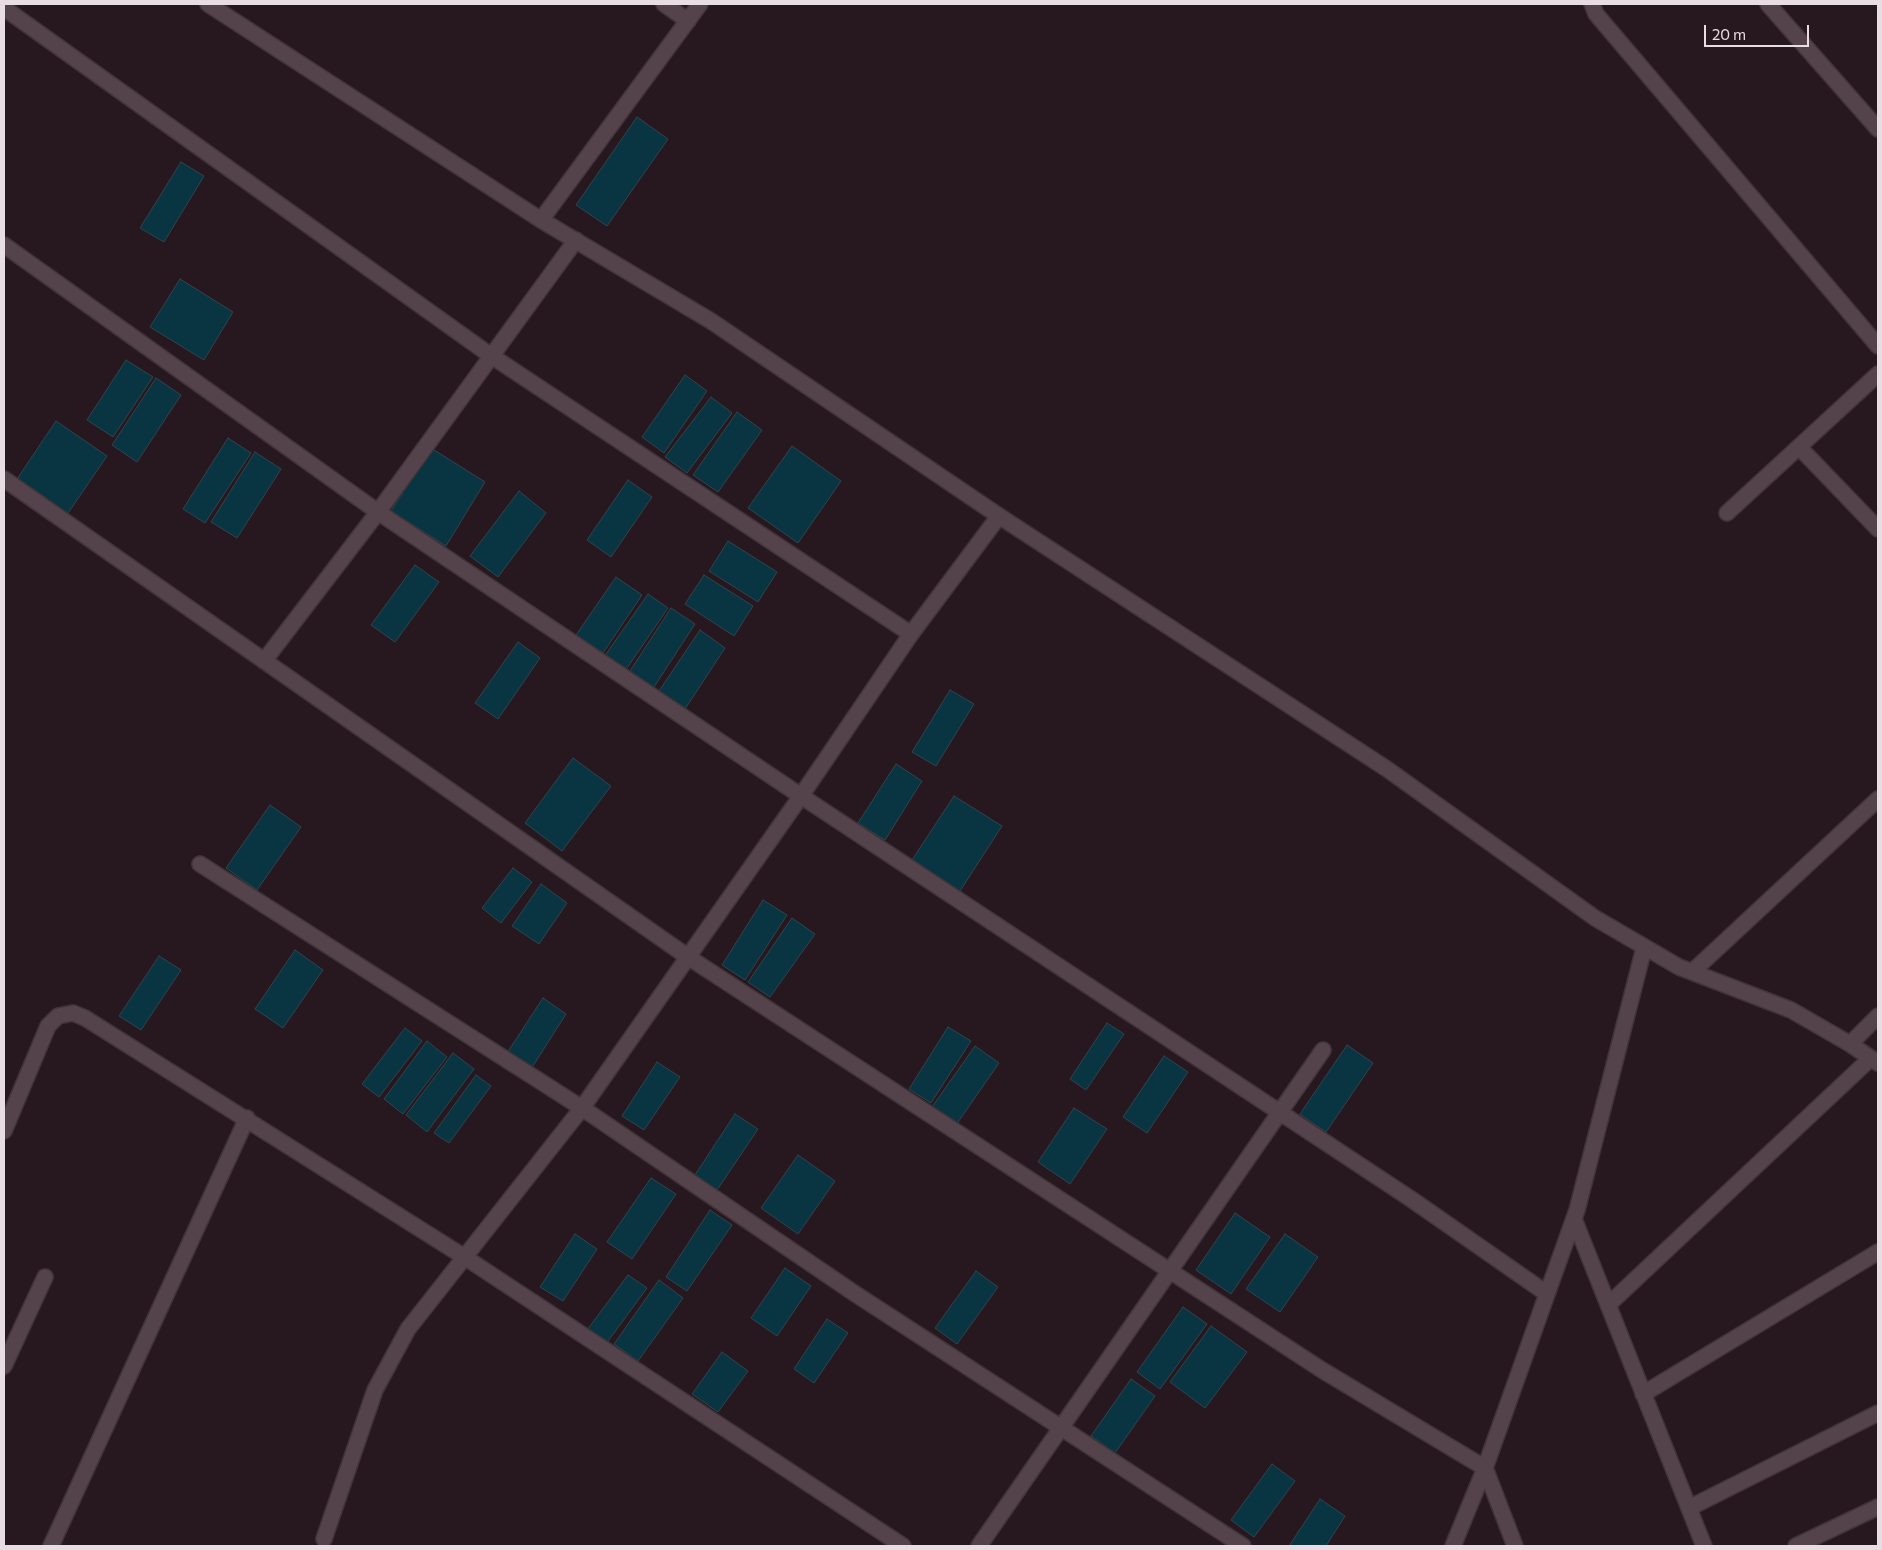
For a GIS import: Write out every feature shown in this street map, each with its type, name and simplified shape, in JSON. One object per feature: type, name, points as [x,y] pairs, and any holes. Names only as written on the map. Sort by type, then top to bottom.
[{"type":"street","points":[[208,4],[542,220],[711,321],[999,516],[1379,763],[1595,918],[1644,948],[1692,972],[1791,1010],[1850,1044],[1874,1061],[1608,1305]]},
{"type":"street","points":[[664,4],[688,21]]},
{"type":"street","points":[[542,220],[700,4]]},
{"type":"street","points":[[1592,4],[1596,14],[1878,346]]},
{"type":"street","points":[[1768,4],[1878,129]]},
{"type":"street","points":[[4,8],[490,355],[911,634]]},
{"type":"street","points":[[264,661],[378,512],[490,355],[576,240]]},
{"type":"street","points":[[4,245],[378,512],[800,796],[1411,1199],[1546,1293]]},
{"type":"street","points":[[1727,513],[1878,374]]},
{"type":"street","points":[[1799,447],[1878,530]]},
{"type":"street","points":[[4,479],[688,956],[1322,1370],[1485,1468],[1515,1546]]},
{"type":"street","points":[[324,1539],[375,1390],[408,1328],[466,1258],[582,1108],[911,634],[999,516]]},
{"type":"street","points":[[1692,972],[1878,798]]},
{"type":"street","points":[[200,864],[582,1108],[854,1293],[1243,1546]]},
{"type":"street","points":[[1453,1546],[1485,1468],[1574,1219],[1644,948]]},
{"type":"street","points":[[4,1131],[48,1026],[58,1016],[73,1013],[85,1018],[247,1118],[466,1258],[903,1546]]},
{"type":"street","points":[[1850,1044],[1878,1016]]},
{"type":"street","points":[[979,1546],[1323,1050]]},
{"type":"street","points":[[51,1546],[247,1118]]},
{"type":"street","points":[[1574,1219],[1704,1546]]},
{"type":"street","points":[[1643,1394],[1878,1252]]},
{"type":"street","points":[[4,1366],[45,1277]]},
{"type":"street","points":[[1689,1508],[1878,1413]]},
{"type":"street","points":[[1796,1546],[1878,1508]]},
{"type":"building","points":[[637,117],[668,139],[607,226],[576,205]]},
{"type":"building","points":[[181,162],[204,176],[164,242],[140,228]]},
{"type":"building","points":[[180,279],[233,312],[204,360],[150,327]]},
{"type":"building","points":[[126,360],[153,377],[113,437],[87,420]]},
{"type":"building","points":[[685,375],[707,391],[664,453],[642,437]]},
{"type":"building","points":[[156,378],[181,395],[137,462],[112,445]]},
{"type":"building","points":[[711,397],[732,413],[687,473],[665,457]]},
{"type":"building","points":[[737,412],[762,430],[718,492],[693,475]]},
{"type":"building","points":[[56,421],[107,456],[66,516],[15,482]]},
{"type":"building","points":[[228,438],[251,453],[205,523],[183,509]]},
{"type":"building","points":[[792,446],[841,481],[798,543],[748,508]]},
{"type":"building","points":[[431,448],[485,482],[446,546],[391,511]]},
{"type":"building","points":[[255,452],[281,469],[237,538],[211,522]]},
{"type":"building","points":[[628,480],[652,497],[611,557],[587,540]]},
{"type":"building","points":[[519,491],[546,513],[498,577],[470,556]]},
{"type":"building","points":[[728,541],[777,572],[758,602],[709,571]]},
{"type":"building","points":[[415,565],[439,582],[395,642],[371,625]]},
{"type":"building","points":[[704,575],[753,606],[734,636],[685,604]]},
{"type":"building","points":[[616,577],[642,595],[603,653],[576,635]]},
{"type":"building","points":[[648,594],[668,608],[625,671],[604,657]]},
{"type":"building","points":[[671,608],[695,624],[652,690],[628,674]]},
{"type":"building","points":[[700,630],[725,648],[685,709],[659,691]]},
{"type":"building","points":[[518,642],[540,658],[498,719],[475,703]]},
{"type":"building","points":[[950,690],[974,704],[936,766],[912,752]]},
{"type":"building","points":[[573,758],[611,786],[562,851],[525,823]]},
{"type":"building","points":[[896,764],[922,781],[885,840],[858,823]]},
{"type":"building","points":[[954,796],[1002,826],[960,891],[912,860]]},
{"type":"building","points":[[270,805],[301,827],[257,890],[226,868]]},
{"type":"building","points":[[513,868],[532,882],[501,923],[482,908]]},
{"type":"building","points":[[541,884],[567,903],[539,944],[512,926]]},
{"type":"building","points":[[763,900],[787,915],[745,980],[722,965]]},
{"type":"building","points":[[792,918],[815,934],[770,997],[748,982]]},
{"type":"building","points":[[295,950],[323,970],[283,1028],[255,1009]]},
{"type":"building","points":[[159,956],[181,970],[141,1030],[119,1016]]},
{"type":"building","points":[[543,998],[566,1014],[531,1069],[507,1053]]},
{"type":"building","points":[[1107,1023],[1124,1034],[1086,1090],[1070,1079]]},
{"type":"building","points":[[948,1027],[971,1041],[931,1103],[909,1089]]},
{"type":"building","points":[[405,1028],[422,1041],[379,1097],[362,1084]]},
{"type":"building","points":[[427,1041],[447,1057],[403,1114],[384,1099]]},
{"type":"building","points":[[1347,1045],[1373,1063],[1326,1132],[1300,1114]]},
{"type":"building","points":[[975,1046],[999,1063],[956,1125],[932,1107]]},
{"type":"building","points":[[453,1053],[474,1069],[427,1132],[406,1115]]},
{"type":"building","points":[[1164,1056],[1188,1072],[1147,1133],[1123,1117]]},
{"type":"building","points":[[657,1062],[680,1077],[644,1130],[622,1116]]},
{"type":"building","points":[[476,1075],[491,1086],[449,1143],[434,1133]]},
{"type":"building","points":[[1074,1108],[1107,1129],[1070,1184],[1038,1162]]},
{"type":"building","points":[[735,1114],[758,1129],[713,1196],[691,1181]]},
{"type":"building","points":[[798,1155],[835,1181],[798,1234],[761,1208]]},
{"type":"building","points":[[651,1178],[676,1194],[632,1259],[607,1242]]},
{"type":"building","points":[[710,1210],[732,1225],[687,1291],[666,1277]]},
{"type":"building","points":[[1235,1213],[1270,1237],[1231,1294],[1196,1270]]},
{"type":"building","points":[[575,1234],[597,1249],[563,1301],[540,1287]]},
{"type":"building","points":[[1285,1234],[1318,1257],[1280,1312],[1246,1289]]},
{"type":"building","points":[[785,1268],[811,1286],[777,1336],[751,1318]]},
{"type":"building","points":[[976,1271],[998,1287],[957,1344],[935,1328]]},
{"type":"building","points":[[628,1275],[647,1288],[603,1348],[584,1334]]},
{"type":"building","points":[[659,1280],[683,1298],[638,1361],[614,1344]]},
{"type":"building","points":[[1183,1307],[1207,1324],[1160,1389],[1137,1372]]},
{"type":"building","points":[[827,1319],[848,1333],[814,1383],[794,1369]]},
{"type":"building","points":[[1211,1326],[1247,1352],[1205,1408],[1170,1382]]},
{"type":"building","points":[[722,1352],[748,1371],[718,1412],[692,1394]]},
{"type":"building","points":[[1131,1379],[1155,1396],[1115,1453],[1091,1436]]},
{"type":"building","points":[[1272,1464],[1295,1481],[1254,1537],[1231,1520]]},
{"type":"building","points":[[1320,1499],[1345,1516],[1326,1546],[1289,1546]]}]
